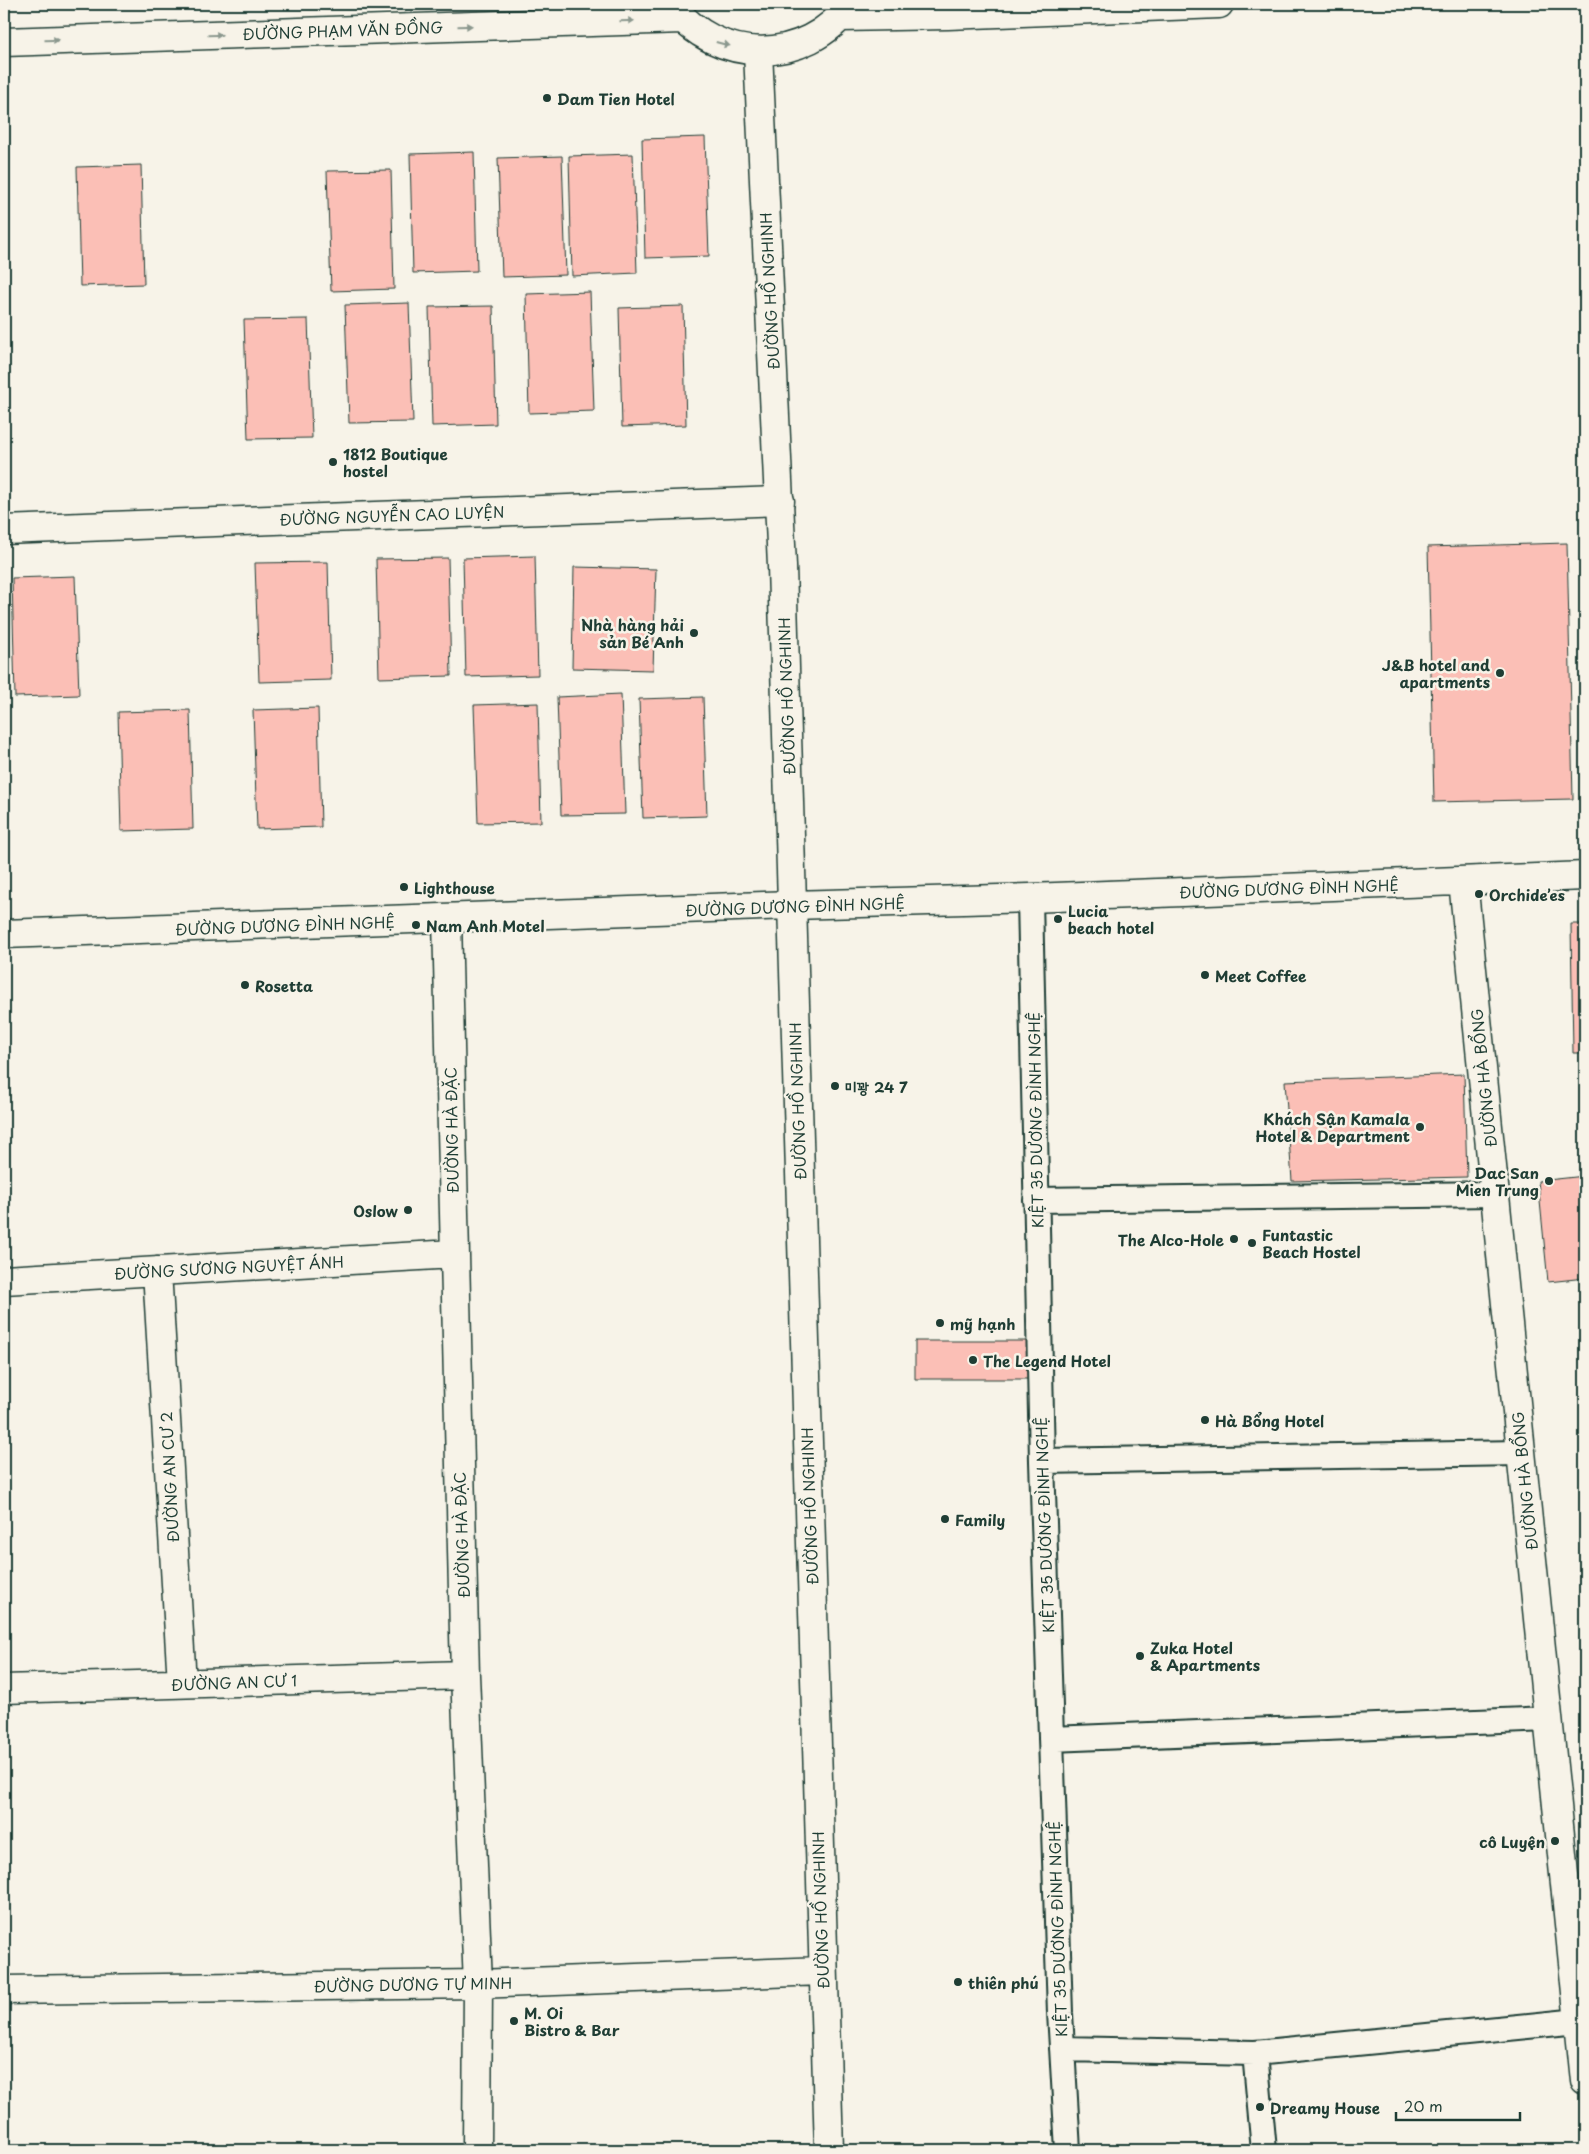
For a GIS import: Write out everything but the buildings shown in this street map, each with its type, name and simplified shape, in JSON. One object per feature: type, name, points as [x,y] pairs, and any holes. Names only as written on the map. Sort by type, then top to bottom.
[{"type":"street","points":[[676,11],[717,43],[758,52],[789,48],[817,36],[846,10],[948,15],[1219,4]]},
{"type":"street","name":"ĐƯỜNG PHẠM VĂN ĐỒNG","points":[[4,42],[676,11]]},
{"type":"street","name":"ĐƯỜNG HỒ NGHINH","points":[[758,52],[780,501],[828,2150]]},
{"type":"street","name":"ĐƯỜNG NGUYỄN CAO LUYỆN","points":[[4,530],[780,501]]},
{"type":"street","name":"ĐƯỜNG DƯƠNG ĐÌNH NGHỆ","points":[[4,934],[1030,898],[1585,876]]},
{"type":"street","name":"ĐƯỜNG HÀ BỔNG","points":[[1463,881],[1585,2082]]},
{"type":"street","name":"ĐƯỜNG HÀ ĐẶC","points":[[447,919],[465,1676],[478,1984],[477,2150]]},
{"type":"street","name":"ĐƯỜNG SƯƠNG NGUYỆT ÁNH","points":[[4,1280],[454,1254]]},
{"type":"street","name":"ĐƯỜNG AN CƯ 2","points":[[157,1271],[182,1683]]},
{"type":"street","name":"ĐƯỜNG AN CƯ 1","points":[[4,1689],[465,1676]]},
{"type":"street","name":"ĐƯỜNG DƯƠNG TỰ MINH","points":[[4,1990],[478,1984],[822,1970]]},
{"type":"lane","name":"KIỆT 35 DƯƠNG ĐÌNH NGHỆ","points":[[1030,898],[1042,1461],[1062,2049],[1068,2150]]},
{"type":"lane","points":[[1036,1200],[1495,1194]]},
{"type":"lane","points":[[1042,1461],[1521,1453]]},
{"type":"lane","points":[[1051,1739],[1548,1719]]},
{"type":"lane","points":[[1062,2049],[1255,2053],[1579,2021]]},
{"type":"lane","points":[[1255,2053],[1264,2150]]},
{"type":"place","name":"Dam Tien Hotel","points":[[547,98]]},
{"type":"place","name":"1812 Boutique hostel","points":[[333,462]]},
{"type":"place","name":"Nhà hàng hải sản Bé Anh","points":[[694,633]]},
{"type":"place","name":"J&B hotel and apartments","points":[[1500,673]]},
{"type":"place","name":"Lighthouse","points":[[404,887]]},
{"type":"place","name":"Orchide’es","points":[[1479,894]]},
{"type":"place","name":"Lucia beach hotel","points":[[1058,919]]},
{"type":"place","name":"Nam Anh Motel","points":[[416,925]]},
{"type":"place","name":"Meet Coffee","points":[[1205,975]]},
{"type":"place","name":"Rosetta","points":[[245,985]]},
{"type":"place","name":"미꽝 24 7","points":[[835,1086]]},
{"type":"place","name":"Khách Sận Kamala Hotel & Department","points":[[1420,1127]]},
{"type":"place","name":"Dac San Mien Trung","points":[[1549,1181]]},
{"type":"place","name":"Oslow","points":[[408,1210]]},
{"type":"place","name":"The Alco-Hole","points":[[1234,1239]]},
{"type":"place","name":"Funtastic Beach Hostel","points":[[1252,1243]]},
{"type":"place","name":"mỹ hạnh","points":[[940,1323]]},
{"type":"place","name":"The Legend Hotel","points":[[973,1360]]},
{"type":"place","name":"Hà Bổng Hotel","points":[[1205,1420]]},
{"type":"place","name":"Family","points":[[945,1519]]},
{"type":"place","name":"Zuka Hotel & Apartments","points":[[1140,1656]]},
{"type":"place","name":"cô Luyện","points":[[1555,1841]]},
{"type":"place","name":"thiên phú","points":[[958,1982]]},
{"type":"place","name":"M. Oi Bistro & Bar","points":[[514,2021]]},
{"type":"place","name":"Dreamy House","points":[[1260,2107]]}]
